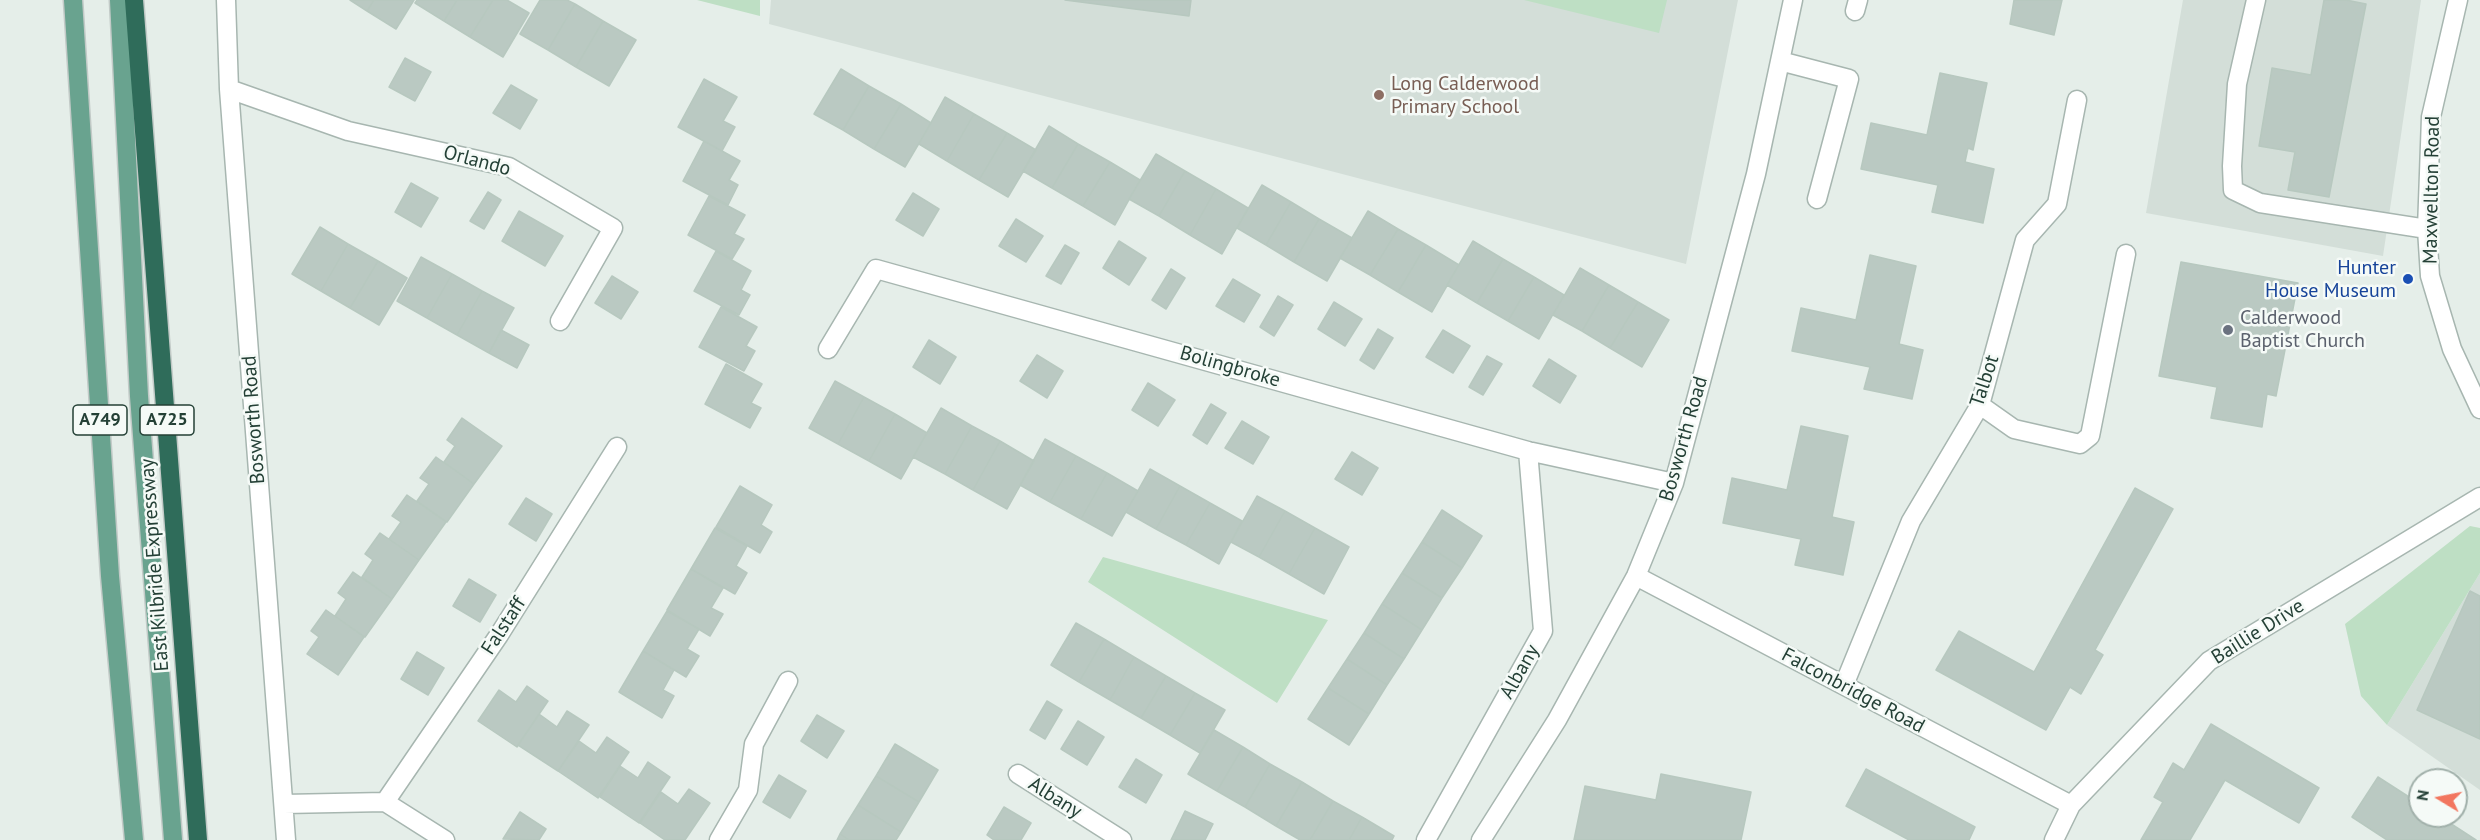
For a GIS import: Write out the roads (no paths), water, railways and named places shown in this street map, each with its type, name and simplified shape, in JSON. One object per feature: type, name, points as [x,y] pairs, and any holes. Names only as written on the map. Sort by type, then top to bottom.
[{"type":"highway","name":"East Kilbride Expressway","points":[[134,0],[198,840]]},
{"type":"main road","name":"A749","points":[[73,0],[110,576],[134,840]]},
{"type":"main road","name":"East Kilbride Expressway","points":[[119,0],[141,420],[174,840]]},
{"type":"street","name":"Bosworth Road","points":[[226,0],[229,89],[286,840]]},
{"type":"street","name":"Bosworth Road","points":[[1481,840],[1557,720],[1636,576],[1674,483],[1756,174],[1793,0]]},
{"type":"street","points":[[2256,0],[2237,84],[2232,166],[2233,190],[2260,203],[2427,229]]},
{"type":"street","name":"Maxwellton Road","points":[[2458,0],[2431,117],[2427,229],[2430,276],[2448,339],[2480,409]]},
{"type":"street","points":[[1780,60],[1849,79],[1817,199]]},
{"type":"street","name":"Orlando","points":[[229,89],[348,131],[509,167],[613,228],[560,321]]},
{"type":"street","name":"Talbot","points":[[1844,685],[1911,522],[1980,405],[2025,240],[2057,204],[2077,100]]},
{"type":"street","points":[[1980,405],[2014,429],[2080,444],[2090,436],[2126,254]]},
{"type":"street","name":"Bolingbroke","points":[[828,349],[876,269],[1528,450],[1674,483]]},
{"type":"street","name":"Falstaff","points":[[385,802],[499,635],[617,447]]},
{"type":"street","name":"Albany","points":[[1426,840],[1543,632],[1528,450]]},
{"type":"street","name":"Baillie Drive","points":[[2054,840],[2071,805],[2209,660],[2480,497]]},
{"type":"street","name":"Falconbridge Road","points":[[1636,576],[2071,805]]},
{"type":"street","points":[[719,840],[748,790],[754,744],[788,681]]},
{"type":"street","name":"Albany","points":[[1018,774],[1122,840]]},
{"type":"street","points":[[284,804],[385,802],[445,840]]},
{"type":"place","name":"Long Calderwood Primary School","points":[[1379,95]]},
{"type":"place","name":"Hunter House Museum","points":[[2408,279]]},
{"type":"place","name":"Calderwood Baptist Church","points":[[2228,330]]}]
